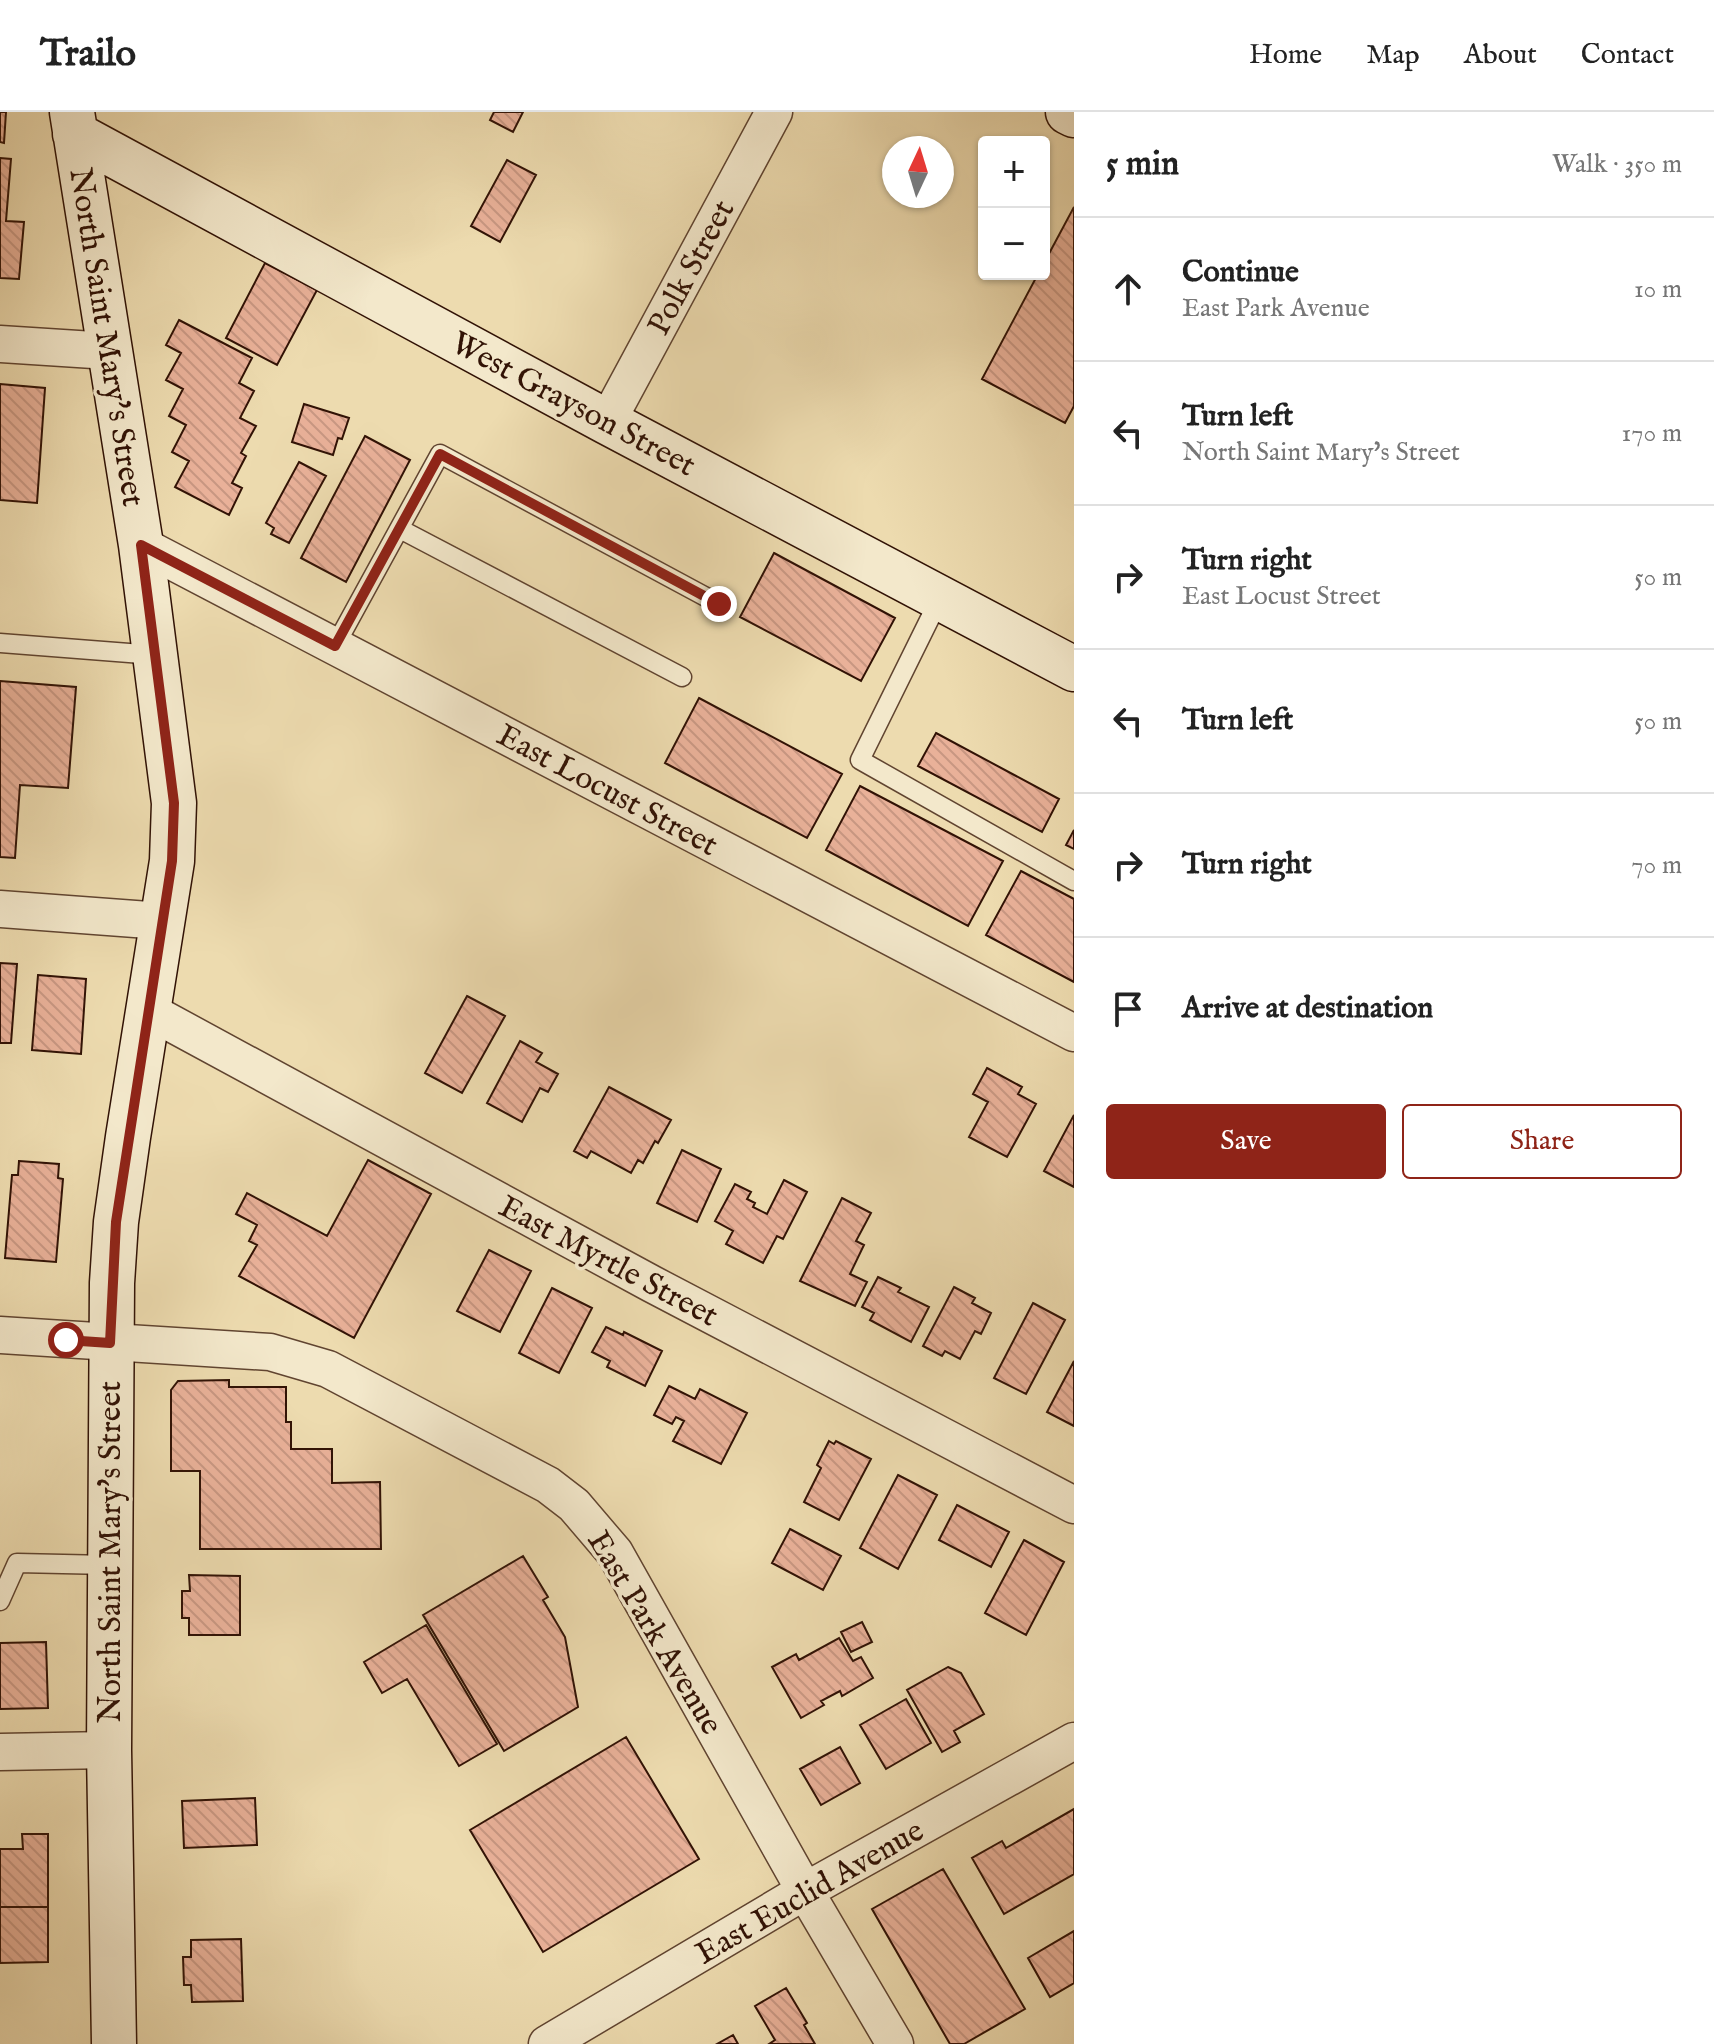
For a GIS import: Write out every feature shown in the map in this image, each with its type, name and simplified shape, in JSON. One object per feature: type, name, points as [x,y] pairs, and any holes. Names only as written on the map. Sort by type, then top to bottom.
[{"type":"main road","points":[[1068,112],[1074,115]]},
{"type":"main road","name":"West Grayson Street","points":[[74,123],[607,422],[1074,669]]},
{"type":"main road","name":"North Saint Mary's Street","points":[[74,123],[141,545],[174,803],[172,861],[116,1222],[110,1343],[109,1750],[114,2044]]},
{"type":"street","name":"Polk Street","points":[[607,422],[774,112]]},
{"type":"street","points":[[0,344],[109,351]]},
{"type":"street","name":"East Locust Street","points":[[141,545],[1074,1033]]},
{"type":"street","points":[[0,909],[162,921]]},
{"type":"street","name":"East Myrtle Street","points":[[147,1010],[652,1284],[1074,1505]]},
{"type":"street","name":"East Park Avenue","points":[[0,1335],[270,1352],[298,1358],[328,1369],[548,1485],[574,1505],[615,1553],[895,2044]]},
{"type":"street","name":"East Euclid Avenue","points":[[547,2044],[805,1891],[1074,1741]]},
{"type":"street","points":[[0,1752],[109,1750]]},
{"type":"lane","points":[[335,646],[440,454],[719,604]]},
{"type":"lane","points":[[400,529],[682,677]]},
{"type":"lane","points":[[940,598],[860,760],[1074,881]]},
{"type":"lane","points":[[0,643],[155,655]]},
{"type":"lane","points":[[0,1601],[17,1563],[109,1565]]},
{"type":"building","points":[[0,112],[6,112],[4,143],[0,142]]},
{"type":"building","points":[[494,112],[523,112],[513,132],[490,120]]},
{"type":"building","points":[[0,158],[11,159],[6,221],[24,222],[19,279],[0,278]]},
{"type":"building","points":[[507,160],[536,175],[500,242],[471,226]]},
{"type":"building","points":[[1074,207],[1074,406],[1065,423],[982,379],[1035,280],[1050,280],[1050,252]]},
{"type":"building","points":[[265,263],[317,290],[277,365],[226,338]]},
{"type":"building","points":[[179,320],[252,358],[239,383],[254,391],[240,418],[256,426],[241,453],[246,456],[232,483],[242,488],[229,515],[175,487],[189,461],[172,452],[186,425],[169,416],[183,389],[166,380],[181,353],[166,345]]},
{"type":"building","points":[[0,384],[45,388],[37,503],[0,500]]},
{"type":"building","points":[[304,404],[349,418],[333,455],[292,442]]},
{"type":"building","points":[[365,436],[410,460],[346,582],[301,558]]},
{"type":"building","points":[[299,462],[326,476],[289,543],[271,534],[274,528],[266,523]]},
{"type":"building","points":[[774,553],[895,618],[861,681],[740,617]]},
{"type":"building","points":[[0,681],[76,687],[68,788],[20,785],[15,858],[0,857]]},
{"type":"building","points":[[699,698],[842,774],[807,838],[665,763]]},
{"type":"building","points":[[936,733],[1059,799],[1042,832],[918,766]]},
{"type":"building","points":[[860,786],[1003,861],[968,926],[826,850]]},
{"type":"building","points":[[1074,830],[1074,849],[1066,845]]},
{"type":"building","points":[[1021,871],[1074,899],[1074,982],[986,935]]},
{"type":"building","points":[[0,963],[17,964],[11,1043],[0,1043]]},
{"type":"building","points":[[38,975],[86,979],[81,1054],[32,1050]]},
{"type":"building","points":[[467,996],[505,1016],[462,1093],[425,1073]]},
{"type":"building","points":[[520,1041],[542,1053],[536,1062],[558,1074],[548,1092],[540,1088],[522,1122],[487,1103]]},
{"type":"building","points":[[987,1068],[1022,1087],[1018,1094],[1036,1104],[1007,1157],[969,1137],[988,1102],[973,1094]]},
{"type":"building","points":[[609,1087],[671,1120],[643,1163],[638,1160],[631,1173],[591,1151],[587,1158],[574,1151]]},
{"type":"building","points":[[1074,1115],[1074,1187],[1044,1171]]},
{"type":"building","points":[[682,1150],[721,1169],[697,1222],[657,1203]]},
{"type":"building","points":[[368,1160],[431,1194],[354,1338],[239,1276],[257,1245],[249,1241],[257,1225],[236,1214],[247,1193],[327,1236]]},
{"type":"building","points":[[19,1161],[59,1164],[58,1178],[63,1179],[56,1262],[5,1258],[12,1175],[18,1175]]},
{"type":"building","points":[[784,1180],[807,1192],[783,1239],[777,1236],[763,1263],[726,1244],[733,1231],[715,1221],[735,1184],[751,1192],[747,1199],[755,1203],[753,1207],[767,1214]]},
{"type":"building","points":[[842,1198],[871,1213],[856,1241],[864,1245],[850,1274],[867,1282],[855,1306],[800,1281]]},
{"type":"building","points":[[489,1250],[531,1271],[500,1332],[457,1311]]},
{"type":"building","points":[[878,1277],[901,1288],[898,1292],[929,1307],[911,1342],[870,1320],[874,1313],[862,1307]]},
{"type":"building","points":[[954,1287],[975,1298],[972,1303],[991,1313],[981,1334],[975,1331],[960,1359],[945,1351],[942,1356],[923,1346]]},
{"type":"building","points":[[552,1288],[592,1308],[559,1373],[519,1353]]},
{"type":"building","points":[[1033,1303],[1065,1320],[1026,1394],[994,1378]]},
{"type":"building","points":[[606,1327],[623,1335],[624,1332],[662,1351],[645,1386],[607,1367],[610,1361],[592,1352]]},
{"type":"building","points":[[1074,1361],[1074,1426],[1047,1412]]},
{"type":"building","points":[[229,1380],[229,1387],[286,1387],[286,1422],[291,1422],[291,1449],[332,1449],[332,1483],[380,1482],[381,1549],[200,1549],[200,1471],[171,1471],[171,1390],[178,1381]]},
{"type":"building","points":[[669,1386],[695,1399],[700,1389],[747,1413],[721,1464],[673,1441],[684,1421],[676,1417],[672,1424],[654,1415]]},
{"type":"building","points":[[829,1441],[834,1444],[836,1441],[871,1459],[839,1520],[804,1502],[821,1468],[817,1465]]},
{"type":"building","points":[[898,1475],[937,1495],[898,1569],[860,1548]]},
{"type":"building","points":[[957,1505],[1009,1532],[991,1567],[939,1540]]},
{"type":"building","points":[[790,1529],[841,1556],[823,1590],[772,1563]]},
{"type":"building","points":[[1024,1540],[1064,1562],[1026,1635],[985,1613]]},
{"type":"building","points":[[523,1556],[548,1597],[543,1600],[565,1637],[578,1707],[504,1751],[423,1615]]},
{"type":"building","points":[[189,1575],[240,1576],[240,1635],[189,1635],[189,1618],[182,1618],[182,1591],[190,1591]]},
{"type":"building","points":[[862,1622],[872,1642],[851,1652],[841,1632]]},
{"type":"building","points":[[426,1625],[497,1744],[459,1766],[407,1679],[382,1693],[364,1662]]},
{"type":"building","points":[[839,1638],[853,1661],[861,1657],[873,1678],[842,1696],[840,1691],[821,1701],[824,1705],[801,1718],[772,1667],[796,1654],[799,1660]]},
{"type":"building","points":[[46,1642],[48,1708],[0,1709],[0,1643]]},
{"type":"building","points":[[948,1667],[961,1673],[984,1714],[954,1731],[960,1742],[942,1752],[907,1690]]},
{"type":"building","points":[[906,1699],[931,1743],[886,1769],[860,1725]]},
{"type":"building","points":[[626,1737],[699,1859],[543,1952],[470,1830]]},
{"type":"building","points":[[840,1747],[860,1783],[821,1805],[800,1769]]},
{"type":"building","points":[[255,1798],[257,1845],[184,1848],[182,1801]]},
{"type":"building","points":[[1074,1809],[1074,1874],[1004,1914],[972,1858],[1002,1841],[1006,1848]]},
{"type":"building","points":[[22,1834],[48,1834],[48,1907],[0,1907],[0,1849],[23,1849]]},
{"type":"building","points":[[943,1869],[1025,2009],[964,2044],[950,2044],[872,1909]]},
{"type":"building","points":[[0,1907],[48,1907],[48,1962],[0,1963]]},
{"type":"building","points":[[1074,1931],[1074,1983],[1050,1997],[1028,1958]]},
{"type":"building","points":[[241,1939],[243,2001],[192,2002],[191,1985],[184,1985],[183,1957],[191,1957],[191,1940]]},
{"type":"building","points":[[786,1988],[807,2023],[804,2025],[815,2044],[769,2044],[775,2040],[755,2006]]},
{"type":"building","points":[[733,2035],[738,2044],[717,2044]]},
{"type":"route","points":[[66,1340],[110,1343],[116,1222],[172,861],[174,803],[141,545],[335,646],[440,454],[719,604]]}]
